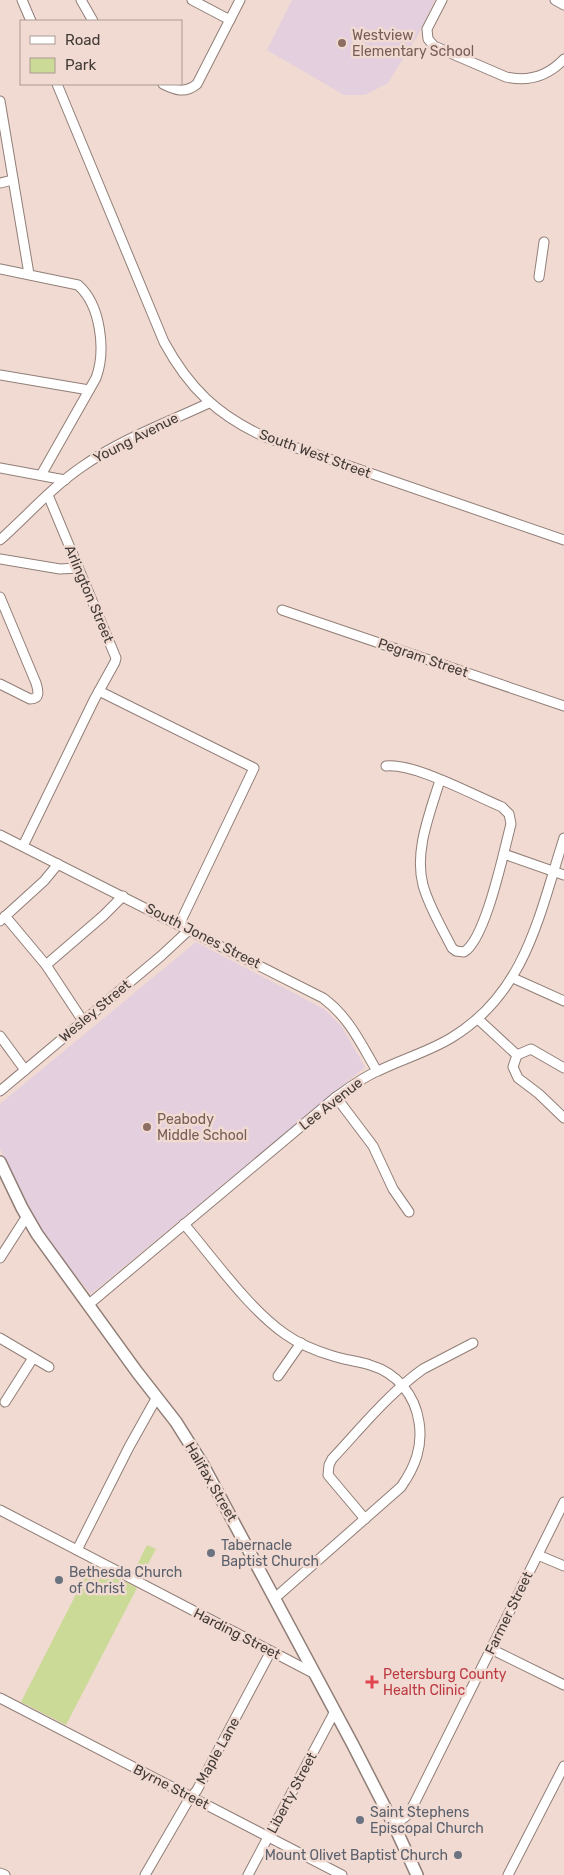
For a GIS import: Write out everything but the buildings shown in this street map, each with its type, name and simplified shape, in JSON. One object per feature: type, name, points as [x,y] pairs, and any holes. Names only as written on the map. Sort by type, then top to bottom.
[{"type":"main road","name":"Halifax Street","points":[[0,1162],[26,1216],[49,1251],[176,1422],[203,1464],[335,1711],[418,1874]]},
{"type":"street","points":[[22,0],[31,20]]},
{"type":"street","points":[[82,0],[92,20]]},
{"type":"street","points":[[192,0],[230,20]]},
{"type":"street","points":[[165,85],[177,90],[187,90],[196,84],[240,0]]},
{"type":"street","points":[[442,0],[427,29],[428,39],[434,46],[506,77],[514,78],[544,75],[558,66],[564,59]]},
{"type":"street","points":[[555,0],[564,5]]},
{"type":"street","name":"South West Street","points":[[57,85],[164,342],[186,377],[209,403],[234,421],[264,437],[564,540]]},
{"type":"street","points":[[0,104],[29,274]]},
{"type":"street","points":[[0,182],[13,180]]},
{"type":"street","points":[[540,277],[544,242]]},
{"type":"street","points":[[0,269],[78,285],[91,302],[96,320],[101,350],[99,368],[41,475]]},
{"type":"street","points":[[0,375],[88,390]]},
{"type":"street","name":"Young Avenue","points":[[0,540],[81,467],[116,445],[209,403]]},
{"type":"street","points":[[0,468],[65,480]]},
{"type":"street","name":"Arlington Street","points":[[48,495],[116,658],[99,691]]},
{"type":"street","points":[[0,558],[60,569],[78,568]]},
{"type":"street","points":[[0,597],[39,692],[38,696],[32,699],[0,684]]},
{"type":"street","name":"Pegram Street","points":[[282,610],[564,706]]},
{"type":"street","points":[[23,846],[99,691],[254,768],[180,925]]},
{"type":"street","points":[[386,766],[412,768],[440,780],[506,810],[509,814],[511,824],[486,914],[471,944],[464,952],[456,951],[452,948],[426,895],[423,883],[420,861],[423,841],[440,780]]},
{"type":"street","name":"South Jones Street","points":[[1,837],[23,846],[323,998],[334,1006],[350,1024],[377,1071]]},
{"type":"street","name":"Lee Avenue","points":[[88,1304],[336,1097],[377,1071],[435,1047],[458,1034],[492,1006],[513,978],[526,953],[564,838]]},
{"type":"street","points":[[504,854],[564,875]]},
{"type":"street","points":[[58,864],[44,881],[2,919],[46,965],[83,1020]]},
{"type":"street","points":[[46,965],[103,916],[123,896]]},
{"type":"street","name":"Wesley Street","points":[[0,1091],[161,956],[189,930]]},
{"type":"street","points":[[513,978],[564,1001]]},
{"type":"street","points":[[478,1019],[517,1055]]},
{"type":"street","points":[[0,1036],[25,1070]]},
{"type":"street","points":[[564,1068],[531,1049],[517,1055],[513,1067],[518,1078],[539,1094],[564,1118]]},
{"type":"street","points":[[336,1097],[372,1146],[393,1189],[409,1212]]},
{"type":"street","points":[[0,1258],[26,1216]]},
{"type":"street","points":[[184,1224],[260,1313],[286,1334],[300,1343],[333,1356],[377,1367],[402,1385],[409,1394],[417,1411],[420,1431],[417,1458],[401,1486],[275,1598]]},
{"type":"street","points":[[0,1338],[49,1367]]},
{"type":"street","points":[[278,1376],[300,1343]]},
{"type":"street","points":[[365,1519],[329,1477],[329,1465],[332,1459],[402,1385],[423,1369],[473,1344]]},
{"type":"street","points":[[6,1402],[33,1358]]},
{"type":"street","points":[[77,1550],[157,1397]]},
{"type":"street","name":"Farmer Street","points":[[393,1823],[400,1821],[409,1814],[564,1502]]},
{"type":"street","name":"Harding Street","points":[[0,1510],[315,1674]]},
{"type":"street","points":[[538,1555],[564,1566]]},
{"type":"street","points":[[491,1649],[564,1685]]},
{"type":"street","name":"Maple Lane","points":[[145,1875],[242,1707],[271,1651]]},
{"type":"street","name":"Byrne Street","points":[[0,1698],[342,1875]]},
{"type":"street","name":"Liberty Street","points":[[248,1875],[335,1711]]},
{"type":"street","points":[[508,1875],[564,1766]]},
{"type":"street","points":[[0,1873],[5,1875]]},
{"type":"shaded area","name":"Westview Elementary School","points":[[292,0],[435,0],[418,35],[388,83],[365,95],[344,95],[267,50]]},
{"type":"shaded area","name":"Peabody Middle School","points":[[196,942],[324,1009],[342,1027],[365,1067],[91,1294],[51,1245],[32,1213],[0,1149],[0,1104]]},
{"type":"green space","points":[[147,1545],[156,1549],[142,1575],[134,1571]]},
{"type":"green space","points":[[92,1563],[137,1588],[66,1725],[21,1702]]},
{"type":"place","name":"Westview Elementary School","points":[[342,43]]},
{"type":"place","name":"Peabody Middle School","points":[[147,1127]]},
{"type":"place","name":"Tabernacle Baptist Church","points":[[211,1553]]},
{"type":"place","name":"Bethesda Church of Christ","points":[[59,1580]]},
{"type":"place","name":"Petersburg County Health Clinic","points":[[372,1682]]},
{"type":"place","name":"Saint Stephens Episcopal Church","points":[[360,1820]]},
{"type":"place","name":"Mount Olivet Baptist Church","points":[[458,1855]]}]
